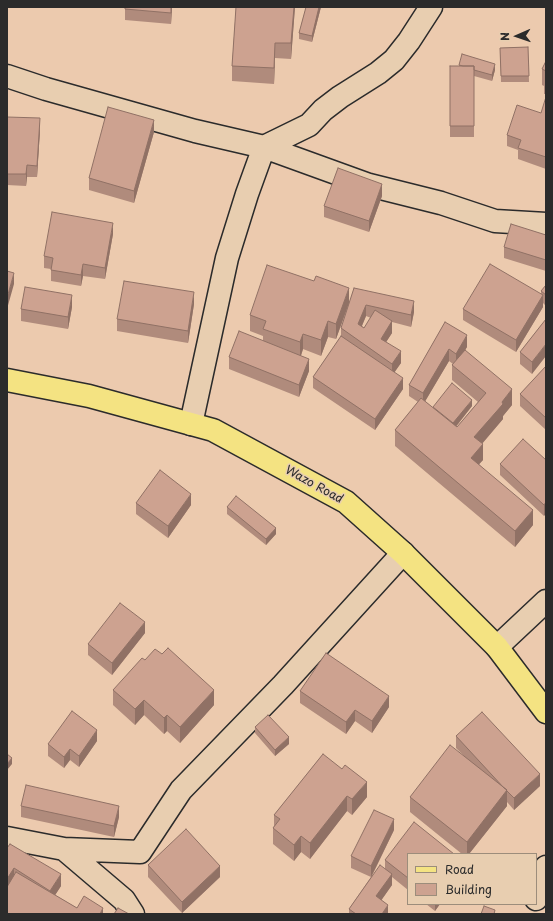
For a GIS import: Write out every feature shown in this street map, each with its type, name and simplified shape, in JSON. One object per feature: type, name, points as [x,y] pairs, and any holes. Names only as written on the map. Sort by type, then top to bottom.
[{"type":"main road","name":"Wazo Road","points":[[7,380],[88,396],[213,430],[346,502],[403,553],[497,648],[546,712]]},
{"type":"street","points":[[191,424],[227,258],[247,194],[264,147],[309,125],[323,110],[378,73],[394,60],[432,7]]},
{"type":"street","points":[[7,76],[46,89],[187,129],[264,147],[368,185],[441,203],[495,221],[546,224]]},
{"type":"street","points":[[9,843],[64,849],[140,852],[181,790],[283,685],[403,553]]},
{"type":"street","points":[[497,648],[546,601]]},
{"type":"street","points":[[64,849],[124,900],[133,914]]},
{"type":"street","points":[[537,896],[546,867]]},
{"type":"building","points":[[125,7],[171,7],[171,13],[125,9]]},
{"type":"building","points":[[236,7],[294,7],[291,43],[275,43],[274,68],[232,66]]},
{"type":"building","points":[[306,7],[319,7],[312,36],[299,33]]},
{"type":"building","points":[[528,47],[529,76],[501,76],[500,48]]},
{"type":"building","points":[[462,54],[495,64],[492,75],[474,70],[474,66],[459,65]]},
{"type":"building","points":[[546,61],[546,71],[542,69]]},
{"type":"building","points":[[450,66],[474,66],[474,126],[450,126]]},
{"type":"building","points":[[545,100],[546,157],[518,148],[521,140],[507,135],[517,105],[541,113]]},
{"type":"building","points":[[108,107],[154,120],[134,191],[89,178]]},
{"type":"building","points":[[7,117],[40,118],[37,166],[27,165],[26,174],[7,174]]},
{"type":"building","points":[[338,168],[382,184],[369,221],[324,206]]},
{"type":"building","points":[[52,212],[113,223],[105,268],[83,264],[81,275],[51,270],[53,258],[44,256]]},
{"type":"building","points":[[511,224],[546,235],[546,260],[504,247]]},
{"type":"building","points":[[490,264],[543,295],[516,340],[463,309]]},
{"type":"building","points":[[267,265],[314,281],[316,276],[349,288],[336,324],[328,321],[321,340],[303,334],[300,342],[263,329],[266,321],[250,315]]},
{"type":"building","points":[[7,271],[14,273],[7,298]]},
{"type":"building","points":[[124,281],[194,292],[188,331],[117,319]]},
{"type":"building","points":[[546,285],[546,295],[541,291]]},
{"type":"building","points":[[25,287],[72,295],[68,317],[21,309]]},
{"type":"building","points":[[354,288],[414,301],[411,315],[366,305],[358,324],[364,328],[375,310],[392,321],[381,339],[401,351],[392,364],[341,328]]},
{"type":"building","points":[[546,319],[546,344],[532,362],[520,352]]},
{"type":"building","points":[[445,322],[467,335],[456,354],[449,349],[423,393],[409,385]]},
{"type":"building","points":[[239,331],[309,359],[299,385],[229,357]]},
{"type":"building","points":[[341,336],[403,378],[375,419],[313,377]]},
{"type":"building","points":[[465,350],[512,389],[502,402],[503,404],[474,437],[483,444],[471,458],[533,510],[515,531],[395,430],[421,398],[457,427],[486,393],[452,365]]},
{"type":"building","points":[[546,366],[546,418],[520,394]]},
{"type":"building","points":[[452,383],[472,400],[453,423],[433,407]]},
{"type":"building","points":[[523,439],[546,460],[546,502],[544,505],[500,464]]},
{"type":"building","points":[[160,470],[191,494],[168,526],[136,503]]},
{"type":"building","points":[[236,496],[276,528],[266,539],[227,507]]},
{"type":"building","points":[[120,603],[145,622],[112,663],[88,644]]},
{"type":"building","points":[[168,648],[214,690],[180,727],[167,715],[164,718],[144,700],[135,709],[113,690],[142,658],[145,660],[155,649],[162,654]]},
{"type":"building","points":[[326,653],[389,696],[372,721],[355,710],[346,722],[300,691]]},
{"type":"building","points":[[72,711],[97,730],[79,756],[70,749],[64,757],[48,744]]},
{"type":"building","points":[[482,712],[540,774],[514,798],[456,736]]},
{"type":"building","points":[[268,715],[289,737],[275,750],[255,727]]},
{"type":"building","points":[[450,745],[507,790],[467,842],[410,797]]},
{"type":"building","points":[[7,754],[12,758],[7,764]]},
{"type":"building","points":[[323,754],[342,769],[345,765],[367,782],[352,799],[347,796],[310,843],[301,836],[294,845],[273,828],[280,819],[274,815]]},
{"type":"building","points":[[26,785],[119,806],[114,826],[21,806]]},
{"type":"building","points":[[374,810],[394,819],[371,866],[351,856]]},
{"type":"building","points":[[414,822],[453,853],[407,853],[407,877],[385,860]]},
{"type":"building","points":[[186,829],[220,866],[182,902],[148,865]]},
{"type":"building","points":[[10,844],[61,874],[50,891],[14,868],[7,879],[7,848]]},
{"type":"building","points":[[380,865],[392,874],[376,896],[388,905],[382,914],[356,914],[349,909]]},
{"type":"building","points":[[16,872],[77,908],[84,896],[103,908],[100,914],[7,914],[7,887]]},
{"type":"building","points":[[484,906],[495,910],[494,914],[481,914]]},
{"type":"building","points":[[118,908],[129,914],[114,914]]}]
